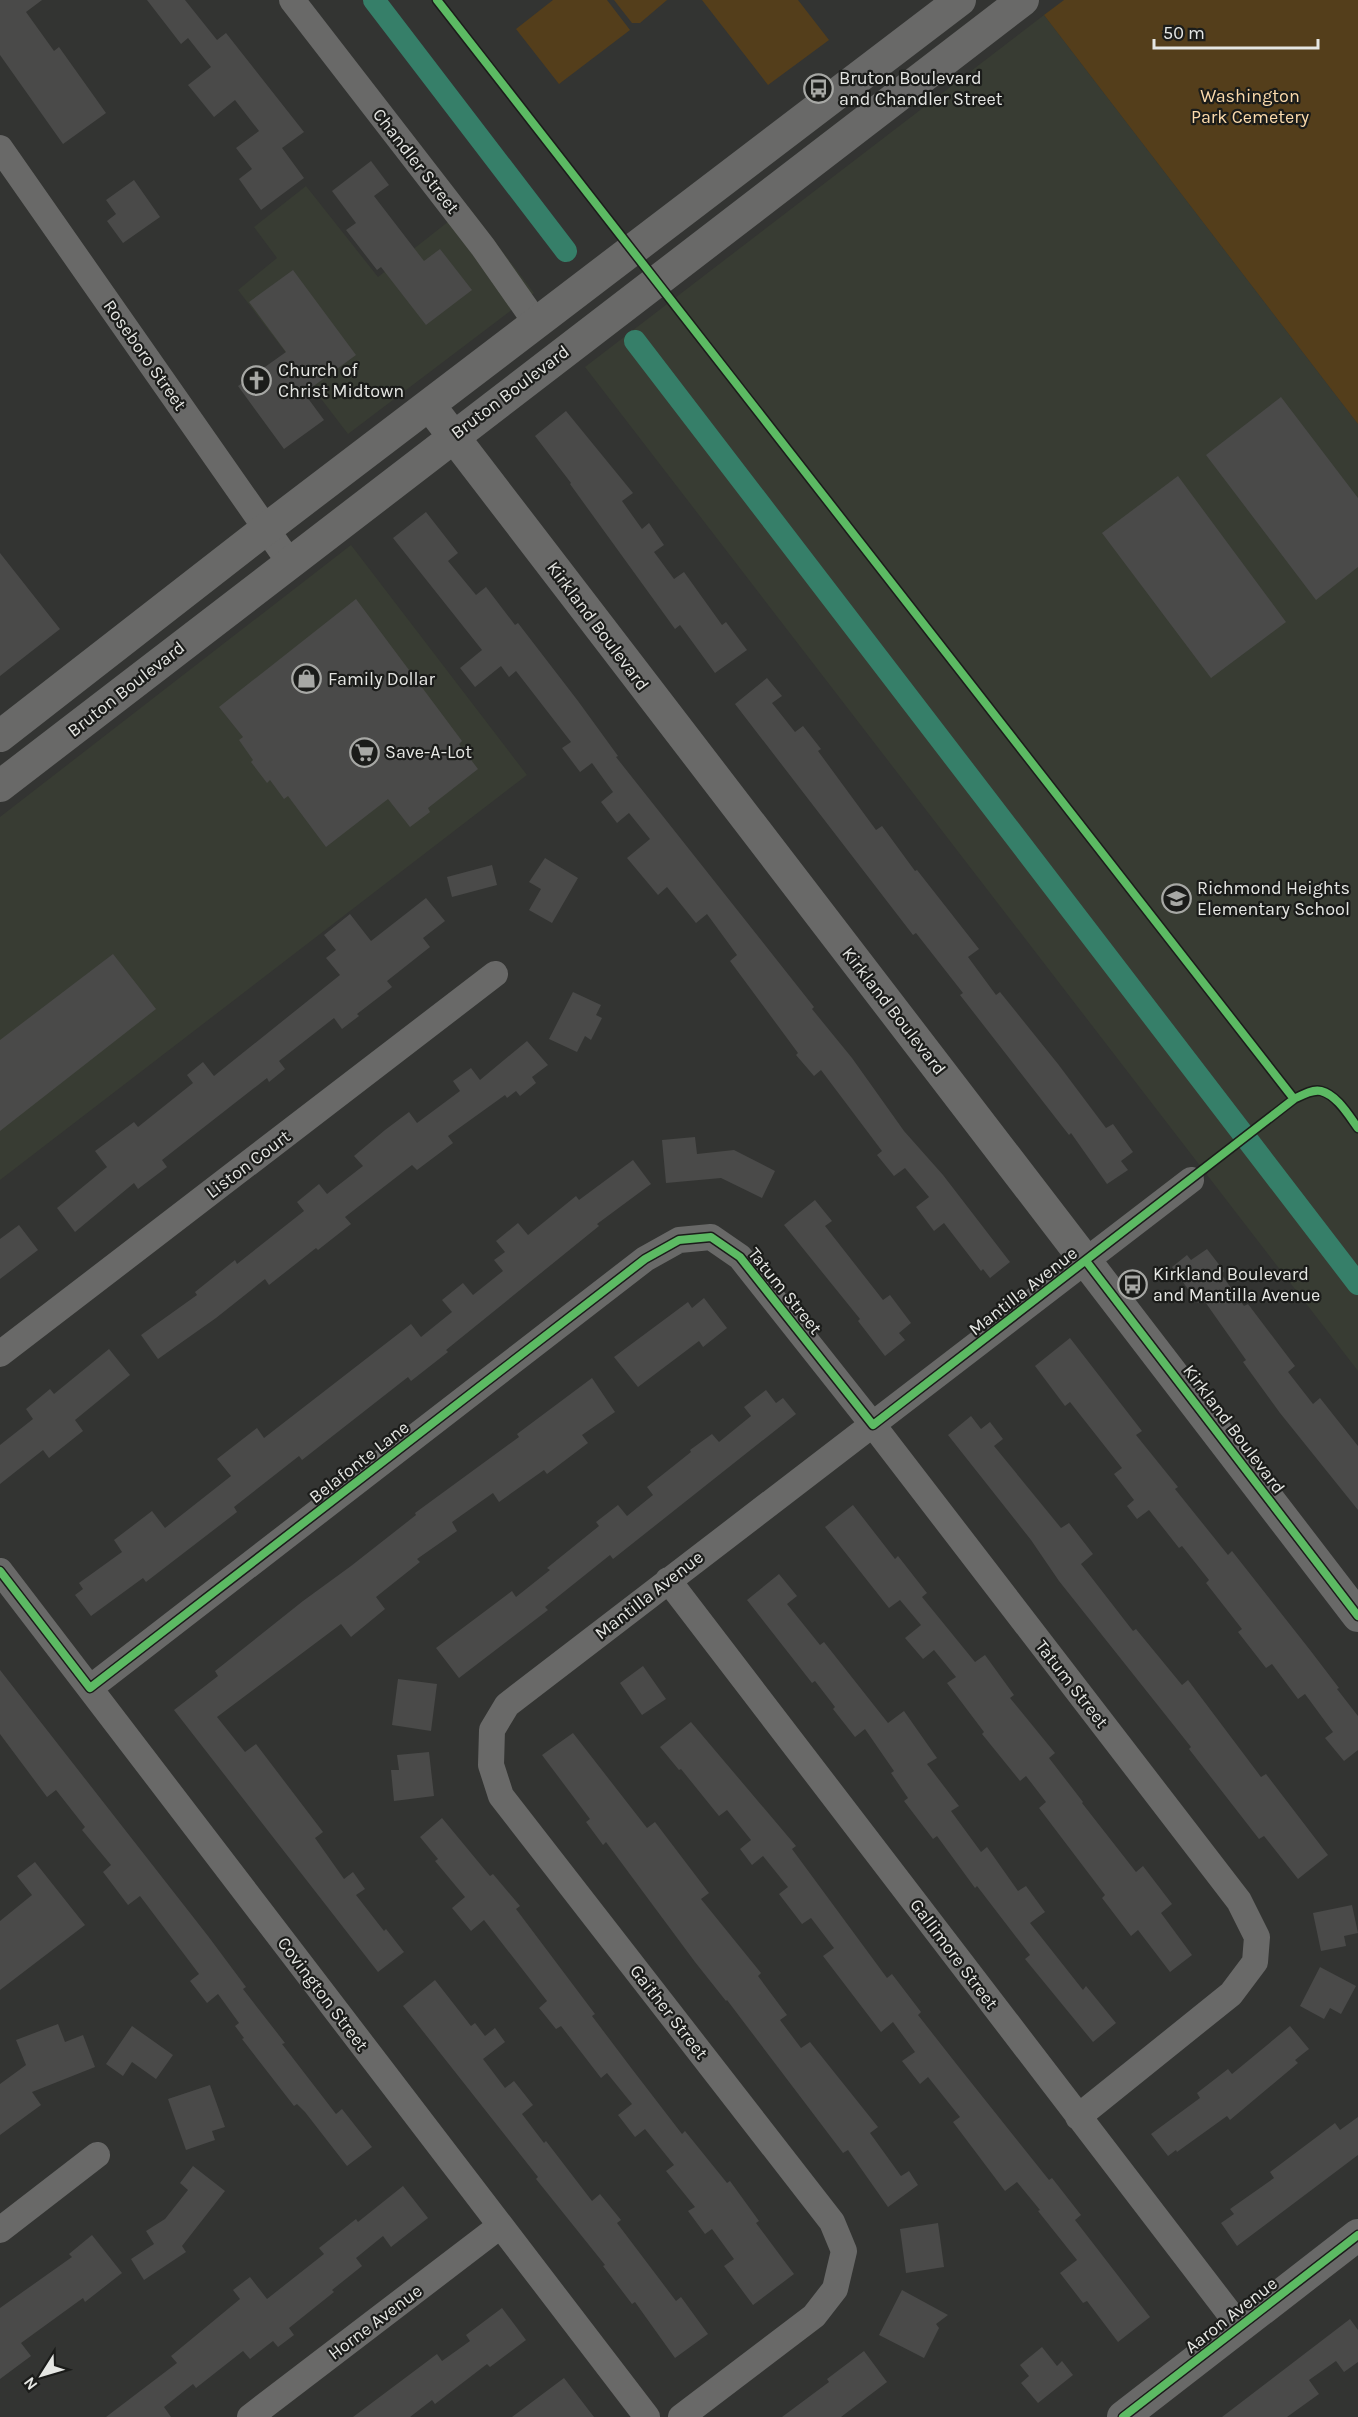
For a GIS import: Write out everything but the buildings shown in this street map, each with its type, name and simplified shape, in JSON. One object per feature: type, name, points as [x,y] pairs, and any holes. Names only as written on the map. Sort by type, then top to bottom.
[{"type":"street","name":"Chandler Street","points":[[292,0],[483,247],[537,324]]},
{"type":"street","name":"Bruton Boulevard","points":[[0,736],[266,529],[960,0]]},
{"type":"street","name":"Bruton Boulevard","points":[[6,768],[290,563],[1004,6]]},
{"type":"street","name":"Roseboro Street","points":[[0,148],[290,563]]},
{"type":"street","name":"Kirkland Boulevard","points":[[430,406],[1358,1616]]},
{"type":"street","name":"Liston Court","points":[[0,1354],[495,974]]},
{"type":"street","name":"Mantilla Avenue","points":[[507,1705],[1191,1180]]},
{"type":"street","name":"Tatum Street","points":[[645,1259],[679,1240],[711,1237],[740,1257],[873,1425],[1239,1901],[1257,1937],[1255,1962],[1231,1994],[1078,2117]]},
{"type":"street","name":"Belafonte Lane","points":[[90,1688],[645,1259]]},
{"type":"street","name":"Covington Street","points":[[0,1571],[647,2417]]},
{"type":"street","name":"Gallimore Street","points":[[668,1580],[1240,2327]]},
{"type":"street","name":"Gaither Street","points":[[507,1705],[492,1730],[491,1765],[501,1796],[832,2222],[844,2252],[835,2289],[814,2316],[681,2417]]},
{"type":"street","points":[[0,2230],[97,2155]]},
{"type":"street","name":"Horne Avenue","points":[[250,2417],[500,2226]]},
{"type":"street","name":"Aaron Avenue","points":[[1123,2417],[1358,2235]]},
{"type":"shaded area","name":"Richmond Heights Elementary School","points":[[1044,15],[1358,424],[1358,1371],[585,367]]},
{"type":"shaded area","points":[[306,186],[378,277],[468,206],[534,293],[348,434],[238,290],[277,258],[254,227]]},
{"type":"shaded area","points":[[351,545],[527,775],[0,1180],[0,817]]},
{"type":"green space","points":[[553,0],[607,0],[630,30],[559,84],[516,29]]},
{"type":"green space","points":[[614,0],[667,0],[640,23],[632,23]]},
{"type":"green space","points":[[702,0],[798,0],[829,40],[768,85]]},
{"type":"green space","name":"Washington Park Cemetery","points":[[1064,0],[1358,0],[1358,424],[1044,15]]},
{"type":"waterway","points":[[374,0],[566,251]]},
{"type":"waterway","points":[[635,341],[1358,1284]]},
{"type":"cycle path","points":[[437,0],[1294,1099]]},
{"type":"cycle path","points":[[0,1571],[90,1688],[645,1259],[679,1240],[711,1237],[740,1257],[873,1425],[1294,1099],[1314,1091],[1327,1093],[1342,1106],[1358,1128]]},
{"type":"cycle path","points":[[1086,1261],[1358,1616]]},
{"type":"cycle path","points":[[1123,2417],[1358,2235]]},
{"type":"place","name":"Bruton Boulevard and Chandler Street","points":[[818,88]]},
{"type":"place","name":"Church of Christ Midtown","points":[[257,380]]},
{"type":"place","name":"Family Dollar","points":[[307,679]]},
{"type":"place","name":"Save-A-Lot","points":[[364,752]]},
{"type":"place","name":"Richmond Heights Elementary School","points":[[1176,898]]},
{"type":"place","name":"Kirkland Boulevard and Mantilla Avenue","points":[[1132,1284]]}]
